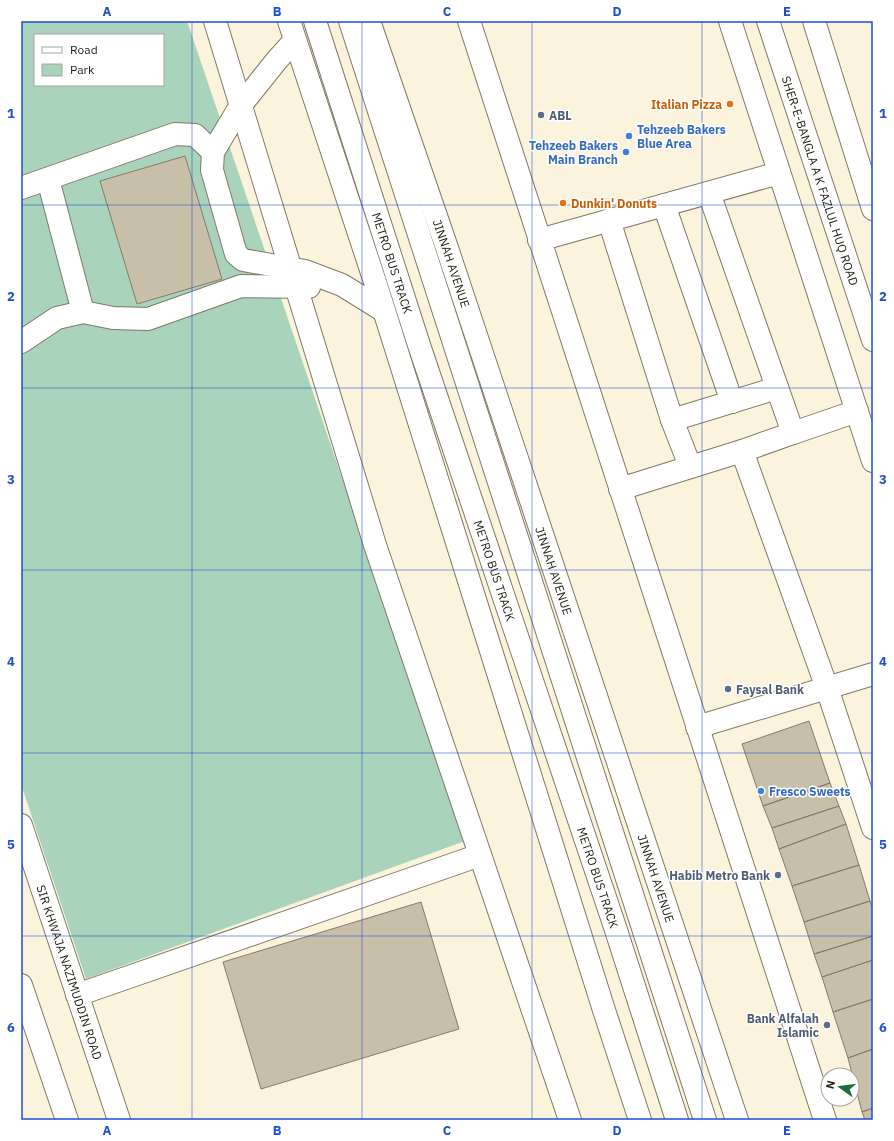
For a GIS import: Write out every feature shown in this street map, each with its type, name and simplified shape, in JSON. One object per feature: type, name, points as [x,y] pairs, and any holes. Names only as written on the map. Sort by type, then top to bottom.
[{"type":"street","points":[[215,21],[375,545],[570,1120]]},
{"type":"street","name":"METRO BUS TRACK","points":[[315,21],[419,345],[615,927],[676,1120]]},
{"type":"street","points":[[350,21],[705,1120]]},
{"type":"street","name":"JINNAH AVENUE","points":[[369,21],[450,256],[737,1120]]},
{"type":"street","points":[[469,21],[825,1120]]},
{"type":"street","points":[[730,21],[873,461]]},
{"type":"street","name":"SHER-E-BANGLA A K FAZLUL HUQ ROAD","points":[[768,21],[873,340]]},
{"type":"street","points":[[814,21],[873,209]]},
{"type":"street","points":[[292,31],[277,60],[241,105],[213,152],[212,170],[236,254],[243,260],[293,278]]},
{"type":"street","points":[[292,31],[384,311],[600,999],[640,1120]]},
{"type":"street","points":[[21,188],[175,134],[195,135],[213,152]]},
{"type":"street","points":[[539,240],[780,173]]},
{"type":"street","points":[[48,179],[83,312]]},
{"type":"street","points":[[709,193],[793,433]]},
{"type":"street","points":[[664,205],[732,402]]},
{"type":"street","points":[[609,220],[672,420],[690,466]]},
{"type":"street","points":[[21,342],[57,318],[83,312],[113,318],[148,319],[241,286],[293,278],[305,271],[342,285],[384,311]]},
{"type":"street","points":[[672,420],[777,388]]},
{"type":"street","points":[[620,489],[742,451],[857,411]]},
{"type":"street","points":[[742,451],[827,688],[873,828]]},
{"type":"street","points":[[697,727],[873,674]]},
{"type":"street","name":"SIR KHWAJA NAZIMUDDIN ROAD","points":[[21,825],[119,1120]]},
{"type":"street","points":[[77,995],[480,855]]},
{"type":"street","points":[[21,985],[67,1120]]},
{"type":"green space","points":[[21,21],[187,21],[465,841],[86,979],[21,784]]},
{"type":"building","points":[[185,156],[222,279],[137,304],[100,181]]},
{"type":"building","points":[[809,721],[830,783],[763,806],[742,744]]},
{"type":"building","points":[[830,783],[839,806],[772,828],[763,806]]},
{"type":"building","points":[[839,806],[846,824],[779,849],[772,828]]},
{"type":"building","points":[[846,824],[859,865],[792,886],[779,849]]},
{"type":"building","points":[[859,865],[870,901],[804,922],[792,886]]},
{"type":"building","points":[[870,901],[873,910],[873,936],[814,954],[804,922]]},
{"type":"building","points":[[421,902],[459,1029],[261,1089],[223,962]]},
{"type":"building","points":[[873,936],[873,960],[822,977],[814,954]]},
{"type":"building","points":[[873,960],[873,999],[833,1012],[822,977]]},
{"type":"building","points":[[873,999],[873,1049],[848,1058],[833,1012]]},
{"type":"building","points":[[873,1049],[873,1108],[862,1112],[860,1104],[860,1067],[850,1067],[848,1058]]},
{"type":"building","points":[[873,1108],[873,1120],[865,1120],[862,1112]]},
{"type":"place","name":"Italian Pizza","points":[[730,104]]},
{"type":"place","name":"ABL","points":[[541,115]]},
{"type":"place","name":"Tehzeeb Bakers Blue Area","points":[[629,136]]},
{"type":"place","name":"Tehzeeb Bakers Main Branch","points":[[626,152]]},
{"type":"place","name":"Dunkin' Donuts","points":[[563,203]]},
{"type":"place","name":"Faysal Bank","points":[[728,689]]},
{"type":"place","name":"Fresco Sweets","points":[[761,791]]},
{"type":"place","name":"Habib Metro Bank","points":[[778,875]]},
{"type":"place","name":"Bank Alfalah Islamic","points":[[827,1025]]}]
